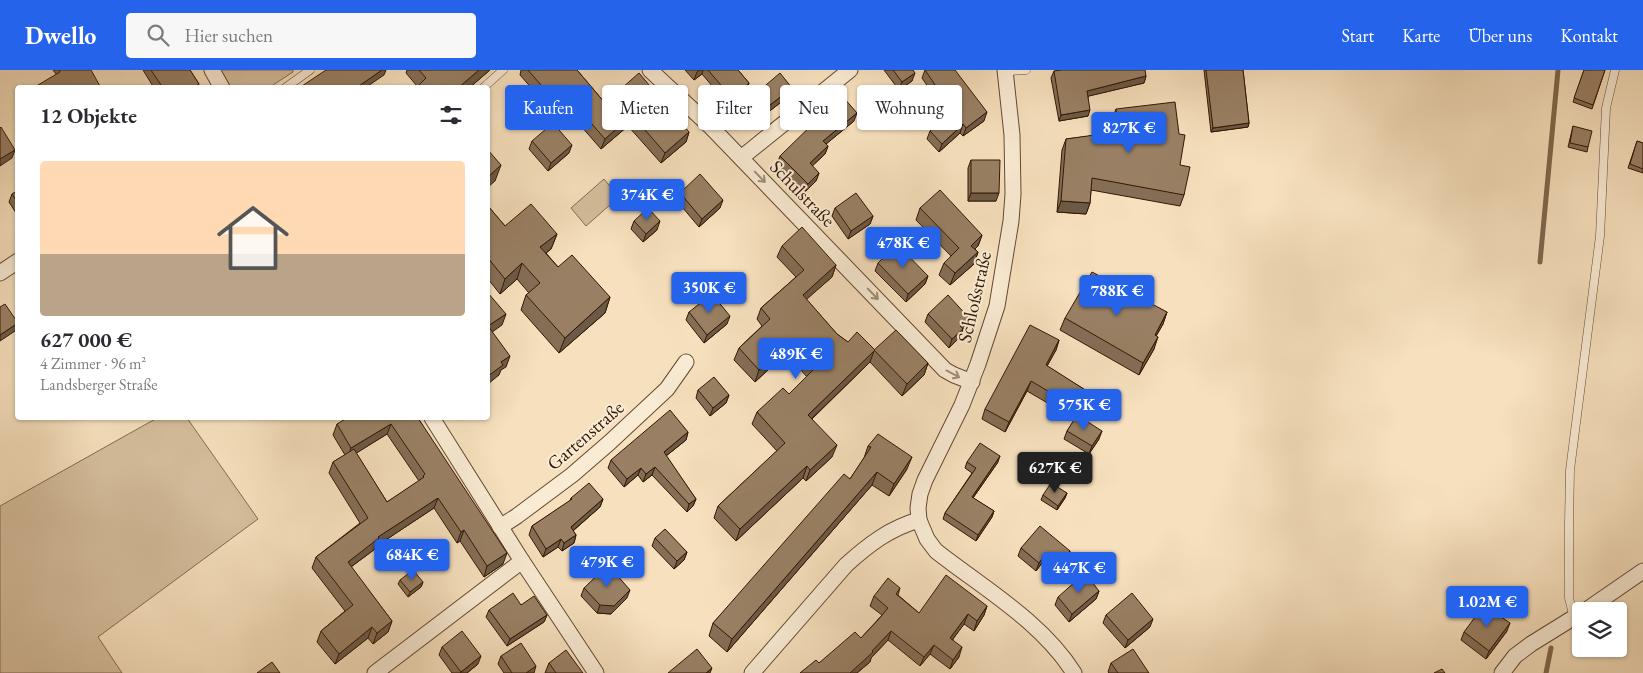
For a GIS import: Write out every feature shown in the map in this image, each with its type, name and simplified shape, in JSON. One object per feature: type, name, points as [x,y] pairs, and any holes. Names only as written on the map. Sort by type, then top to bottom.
[{"type":"street","points":[[212,70],[220,85]]},
{"type":"street","name":"Schulstraße","points":[[650,70],[711,127],[945,370],[972,382]]},
{"type":"street","points":[[741,158],[850,70]]},
{"type":"street","name":"Schloßstraße","points":[[919,520],[919,501],[925,480],[972,382],[997,306],[1011,221],[1013,194],[1012,135],[1005,71]]},
{"type":"street","points":[[0,273],[15,263]]},
{"type":"street","name":"Gartenstraße","points":[[500,527],[572,475],[609,443],[666,389],[686,362]]},
{"type":"street","points":[[433,420],[500,527],[596,673]]},
{"type":"street","points":[[752,673],[846,565],[885,534],[919,520],[927,539],[936,551],[1026,619],[1056,650],[1074,673]]},
{"type":"street","points":[[375,673],[522,561]]},
{"type":"street","points":[[1598,602],[1643,571]]},
{"type":"street","points":[[1502,673],[1515,656],[1572,619]]},
{"type":"lane","points":[[289,85],[310,70]]},
{"type":"lane","points":[[486,85],[503,70]]},
{"type":"lane","points":[[1005,71],[1026,70]]},
{"type":"lane","points":[[1572,602],[1569,598],[1570,470],[1600,236],[1606,108],[1615,70]]},
{"type":"shaded area","points":[[220,70],[293,70],[293,72],[273,85],[227,85]]},
{"type":"shaded area","points":[[604,179],[619,197],[586,226],[571,208]]},
{"type":"shaded area","points":[[153,420],[188,420],[258,519],[98,637],[122,673],[0,673],[0,506]]},
{"type":"building","points":[[59,70],[91,70],[99,85],[38,85],[60,72]]},
{"type":"building","points":[[151,70],[190,70],[199,84],[198,85],[161,85]]},
{"type":"building","points":[[326,70],[382,70],[360,85],[304,85]]},
{"type":"building","points":[[419,70],[479,70],[462,85],[419,85],[426,78]]},
{"type":"building","points":[[528,70],[577,70],[590,85],[541,85]]},
{"type":"building","points":[[708,70],[738,70],[749,83],[747,85],[721,85]]},
{"type":"building","points":[[893,70],[913,70],[915,73],[902,82]]},
{"type":"building","points":[[925,70],[955,70],[987,112],[966,128],[962,125],[962,85],[935,85]]},
{"type":"building","points":[[1145,70],[1146,76],[1087,91],[1090,110],[1061,115],[1054,71]]},
{"type":"building","points":[[1206,70],[1243,70],[1249,123],[1213,128]]},
{"type":"building","points":[[1584,70],[1605,70],[1593,105],[1574,98]]},
{"type":"building","points":[[639,73],[649,85],[625,85]]},
{"type":"building","points":[[780,73],[790,85],[780,85],[780,97],[770,105],[770,85],[766,85]]},
{"type":"building","points":[[592,88],[602,99],[602,130],[615,130],[605,139],[592,124]]},
{"type":"building","points":[[847,102],[857,113],[847,121]]},
{"type":"building","points":[[1175,102],[1179,134],[1185,135],[1180,165],[1190,167],[1184,195],[1092,178],[1090,203],[1061,201],[1066,139],[1118,131],[1116,109]]},
{"type":"building","points":[[1573,126],[1592,131],[1588,147],[1570,143]]},
{"type":"building","points":[[0,128],[15,150],[0,159]]},
{"type":"building","points":[[545,130],[559,130],[572,145],[551,163],[532,141]]},
{"type":"building","points":[[645,130],[687,130],[689,132],[665,153]]},
{"type":"building","points":[[807,130],[836,130],[823,141],[828,146],[810,163],[819,173],[808,184],[780,156]]},
{"type":"building","points":[[931,130],[957,130],[942,144]]},
{"type":"building","points":[[1637,141],[1643,143],[1643,169],[1630,164]]},
{"type":"building","points":[[490,152],[501,165],[490,175]]},
{"type":"building","points":[[971,160],[1000,160],[999,193],[971,193]]},
{"type":"building","points":[[700,174],[723,200],[702,219],[680,193]]},
{"type":"building","points":[[940,190],[982,235],[971,246],[978,252],[955,273],[944,263],[959,248],[920,208]]},
{"type":"building","points":[[856,193],[873,216],[851,231],[835,208]]},
{"type":"building","points":[[531,204],[557,234],[540,247],[558,267],[572,255],[610,297],[565,338],[526,295],[540,283],[522,263],[505,279],[490,260],[490,208],[505,226]]},
{"type":"building","points":[[648,208],[660,221],[646,234],[634,221]]},
{"type":"building","points":[[802,227],[836,265],[803,295],[837,334],[848,342],[857,332],[875,350],[808,415],[837,445],[810,470],[807,466],[740,529],[718,506],[785,443],[757,412],[783,388],[789,394],[814,369],[790,342],[759,370],[739,348],[770,319],[761,308],[804,270],[782,246]]},
{"type":"building","points":[[897,244],[928,276],[908,294],[878,263]]},
{"type":"building","points":[[1092,272],[1167,312],[1155,335],[1158,337],[1143,363],[1065,318]]},
{"type":"building","points":[[712,294],[730,316],[707,335],[689,312]]},
{"type":"building","points":[[490,295],[506,314],[490,325]]},
{"type":"building","points":[[948,295],[969,318],[960,326],[963,329],[952,339],[928,314]]},
{"type":"building","points":[[5,304],[15,319],[15,325],[0,335],[0,307]]},
{"type":"building","points":[[1030,325],[1059,340],[1046,365],[1090,393],[1080,410],[1031,381],[1009,422],[985,409]]},
{"type":"building","points":[[490,329],[510,356],[501,362],[503,365],[490,375]]},
{"type":"building","points":[[896,330],[928,363],[907,384],[874,350]]},
{"type":"building","points":[[714,377],[729,395],[713,408],[698,390]]},
{"type":"building","points":[[670,410],[688,432],[664,452],[696,499],[689,504],[655,467],[646,474],[641,468],[627,479],[611,460]]},
{"type":"building","points":[[1077,415],[1102,431],[1092,446],[1067,431]]},
{"type":"building","points":[[344,420],[419,420],[507,553],[487,566],[464,530],[461,532],[438,498],[378,537],[348,562],[392,621],[377,633],[372,627],[339,654],[321,631],[353,605],[316,557],[368,518],[333,462],[354,449],[387,502],[424,477],[425,474],[391,424],[351,448],[337,424]]},
{"type":"building","points":[[878,434],[912,457],[894,484],[877,472],[732,639],[713,623],[844,474],[850,479],[871,447],[868,446]]},
{"type":"building","points":[[980,443],[1000,456],[972,497],[994,511],[978,535],[945,513],[976,468],[967,462]]},
{"type":"building","points":[[589,483],[603,499],[571,527],[576,535],[564,543],[561,539],[546,549],[532,526],[572,499]]},
{"type":"building","points":[[1051,483],[1067,493],[1058,506],[1043,495]]},
{"type":"building","points":[[1040,526],[1070,551],[1058,564],[1045,555],[1039,563],[1021,548]]},
{"type":"building","points":[[665,529],[687,552],[677,561],[655,538]]},
{"type":"building","points":[[608,565],[630,590],[614,606],[600,605],[584,588]]},
{"type":"building","points":[[413,570],[423,582],[410,592],[400,580]]},
{"type":"building","points":[[1085,573],[1099,591],[1072,614],[1058,597]]},
{"type":"building","points":[[946,575],[987,606],[977,621],[968,614],[950,638],[962,647],[953,660],[934,645],[924,657],[891,631],[873,652],[850,673],[800,673],[816,660],[819,663],[855,632],[861,638],[878,620],[888,608],[874,596],[888,578],[900,588],[896,594],[919,613]]},
{"type":"building","points":[[513,593],[521,605],[534,596],[547,615],[510,639],[489,610]]},
{"type":"building","points":[[1132,593],[1153,619],[1128,640],[1106,615]]},
{"type":"building","points":[[1484,605],[1510,623],[1489,651],[1464,632]]},
{"type":"building","points":[[462,631],[481,656],[461,672],[442,647]]},
{"type":"building","points":[[521,643],[536,666],[526,673],[512,673],[501,656]]},
{"type":"building","points":[[697,649],[712,668],[706,673],[668,673]]},
{"type":"building","points":[[1133,649],[1149,673],[1118,673],[1111,663]]},
{"type":"building","points":[[566,650],[583,673],[556,673],[549,663]]},
{"type":"building","points":[[272,662],[280,673],[257,673]]},
{"type":"building","points":[[1442,669],[1445,673],[1434,673]]},
{"type":"waterway","points":[[1540,262],[1558,70]]},
{"type":"waterway","points":[[1546,673],[1551,648]]}]
